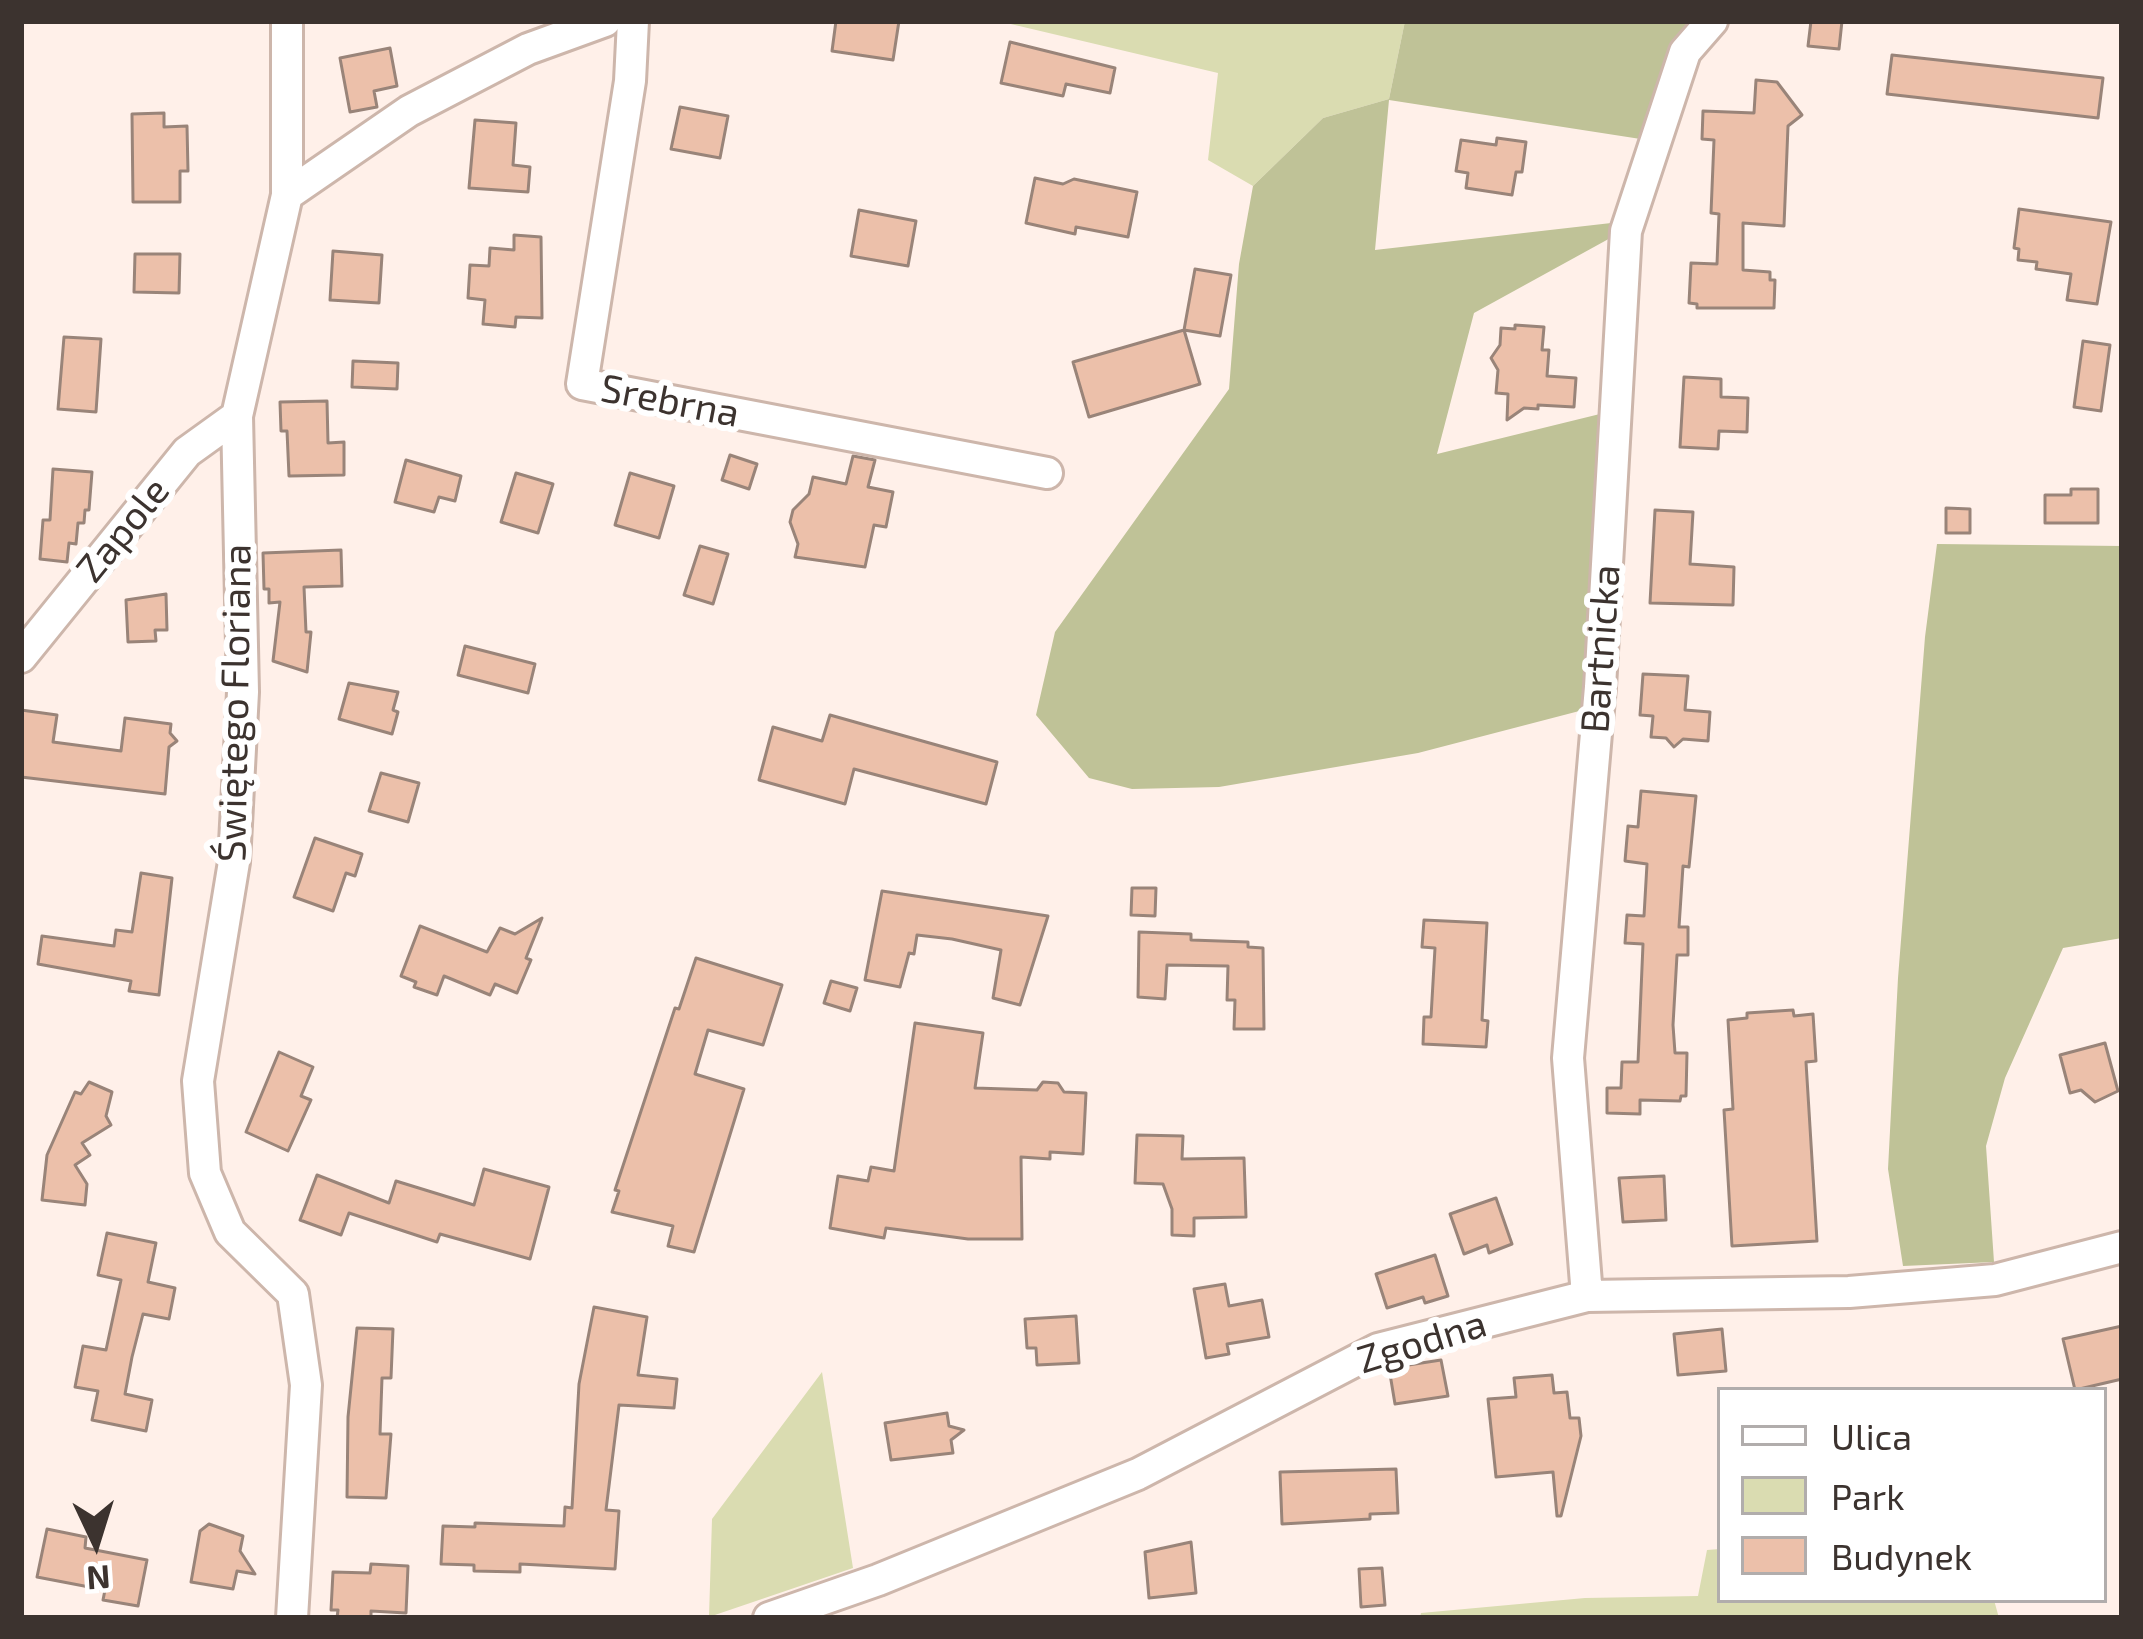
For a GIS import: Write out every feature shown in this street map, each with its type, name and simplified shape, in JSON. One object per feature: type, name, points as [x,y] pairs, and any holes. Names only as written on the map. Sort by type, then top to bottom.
[{"type":"street","name":"Świętego Floriana","points":[[286,21],[287,195],[237,416],[243,692],[234,862],[198,1081],[205,1173],[230,1232],[293,1294],[306,1385],[292,1618]]},
{"type":"street","points":[[287,195],[409,111],[528,49],[605,21]]},
{"type":"street","name":"Srebrna","points":[[633,21],[630,81],[582,384],[1047,473]]},
{"type":"street","name":"Bartnicka","points":[[1587,1296],[1568,1058],[1600,687],[1626,231],[1685,52],[1712,21]]},
{"type":"street","name":"Zapole","points":[[21,657],[187,452],[237,416]]},
{"type":"street","name":"Zgodna","points":[[769,1618],[878,1580],[1138,1474],[1378,1349],[1587,1296],[1849,1292],[1995,1280],[2122,1247]]},
{"type":"green space","points":[[998,21],[1405,21],[1389,99],[1323,118],[1253,186],[1208,160],[1218,73]]},
{"type":"green space","points":[[1405,21],[1684,21],[1690,29],[1647,140],[1389,100],[1375,250],[1620,222],[1614,236],[1474,313],[1437,454],[1604,413],[1587,709],[1418,753],[1219,787],[1132,789],[1089,778],[1036,715],[1055,632],[1229,389],[1239,264],[1253,186],[1323,118],[1389,99]]},
{"type":"green space","points":[[1937,544],[2122,546],[2122,938],[2063,948],[2005,1078],[1986,1146],[1994,1262],[1903,1266],[1888,1169],[1898,978],[1925,637]]},
{"type":"green space","points":[[822,1372],[853,1568],[709,1617],[712,1519]]},
{"type":"green space","points":[[1717,1549],[1717,1603],[1995,1603],[1999,1618],[1420,1618],[1421,1613],[1585,1598],[1698,1596],[1707,1550]]},
{"type":"building","points":[[836,21],[899,21],[893,60],[832,51]]},
{"type":"building","points":[[1811,21],[1842,21],[1839,49],[1808,46]]},
{"type":"building","points":[[1010,42],[1115,68],[1110,93],[1066,84],[1063,96],[1001,83]]},
{"type":"building","points":[[390,48],[397,86],[374,91],[377,107],[350,112],[340,58]]},
{"type":"building","points":[[1892,55],[2103,78],[2098,118],[1887,94]]},
{"type":"building","points":[[1756,80],[1777,82],[1802,115],[1788,126],[1784,226],[1743,223],[1743,270],[1770,272],[1770,280],[1775,280],[1774,308],[1697,308],[1689,303],[1691,263],[1717,264],[1719,214],[1711,213],[1714,140],[1702,139],[1703,111],[1754,113]]},
{"type":"building","points":[[680,107],[728,116],[720,158],[671,149]]},
{"type":"building","points":[[164,113],[164,127],[187,126],[188,171],[180,171],[180,202],[133,202],[132,114]]},
{"type":"building","points":[[475,120],[516,123],[513,165],[530,167],[528,192],[469,188]]},
{"type":"building","points":[[1497,138],[1526,142],[1522,172],[1516,172],[1512,195],[1466,188],[1468,173],[1456,171],[1461,140],[1496,145]]},
{"type":"building","points":[[1035,178],[1063,184],[1074,179],[1137,192],[1128,237],[1076,227],[1075,234],[1026,223]]},
{"type":"building","points":[[2019,209],[2111,222],[2097,304],[2067,300],[2071,274],[2036,269],[2037,262],[2018,260],[2019,249],[2014,248]]},
{"type":"building","points":[[859,210],[916,221],[908,266],[851,256]]},
{"type":"building","points":[[514,235],[541,237],[542,318],[516,317],[515,327],[483,324],[485,300],[468,298],[470,265],[489,266],[490,248],[514,250]]},
{"type":"building","points":[[333,251],[382,255],[379,303],[330,300]]},
{"type":"building","points":[[135,254],[180,254],[179,293],[134,292]]},
{"type":"building","points":[[1195,269],[1231,275],[1220,336],[1184,330]]},
{"type":"building","points":[[1515,325],[1544,327],[1547,376],[1576,378],[1574,407],[1538,405],[1538,409],[1524,408],[1507,420],[1508,394],[1496,393],[1498,370],[1491,358],[1500,345],[1501,328],[1515,329]]},
{"type":"building","points":[[1184,330],[1200,384],[1089,417],[1073,362]]},
{"type":"building","points":[[64,337],[101,339],[96,412],[58,409]]},
{"type":"building","points":[[2083,341],[2110,345],[2101,411],[2074,407]]},
{"type":"building","points":[[353,361],[398,363],[397,389],[352,387]]},
{"type":"building","points":[[1684,377],[1721,379],[1721,397],[1748,398],[1747,432],[1719,431],[1718,449],[1680,447]]},
{"type":"building","points":[[327,401],[328,443],[344,442],[344,475],[289,476],[280,402]]},
{"type":"building","points":[[730,455],[757,464],[749,489],[722,480]]},
{"type":"building","points":[[853,456],[875,460],[868,487],[893,492],[886,527],[874,525],[865,567],[795,557],[793,510],[809,494],[813,477],[846,484]]},
{"type":"building","points":[[406,460],[461,476],[455,501],[439,497],[434,512],[395,502]]},
{"type":"building","points":[[53,469],[92,472],[89,510],[85,510],[84,523],[78,523],[76,544],[69,543],[67,562],[40,559],[43,520],[50,520]]},
{"type":"building","points":[[516,473],[553,484],[538,533],[501,522]]},
{"type":"building","points":[[630,473],[674,486],[659,538],[615,525]]},
{"type":"building","points":[[2071,489],[2098,489],[2098,523],[2045,523],[2045,495],[2071,495]]},
{"type":"building","points":[[1946,508],[1970,509],[1970,533],[1946,533]]},
{"type":"building","points":[[1655,510],[1693,512],[1690,564],[1734,567],[1733,605],[1650,603]]},
{"type":"building","points":[[700,546],[728,554],[713,604],[684,595]]},
{"type":"building","points":[[341,550],[342,586],[304,587],[306,632],[311,632],[307,672],[273,661],[280,602],[269,603],[269,589],[264,589],[263,553]]},
{"type":"building","points":[[166,594],[167,630],[155,630],[156,641],[128,642],[126,600]]},
{"type":"building","points":[[465,646],[535,664],[528,693],[458,675]]},
{"type":"building","points":[[1643,674],[1688,676],[1685,710],[1710,712],[1708,741],[1683,739],[1674,747],[1666,738],[1651,737],[1653,716],[1640,715]]},
{"type":"building","points":[[349,683],[398,692],[392,734],[339,719]]},
{"type":"building","points":[[21,710],[57,715],[53,742],[121,751],[125,718],[171,724],[170,733],[177,741],[169,747],[165,794],[21,777]]},
{"type":"building","points":[[830,715],[997,762],[986,804],[854,769],[845,804],[759,780],[773,727],[822,741]]},
{"type":"building","points":[[381,773],[419,783],[408,822],[369,811]]},
{"type":"building","points":[[1641,791],[1696,796],[1689,867],[1683,866],[1679,927],[1688,927],[1688,955],[1677,955],[1673,1025],[1675,1053],[1687,1053],[1686,1096],[1680,1101],[1640,1100],[1640,1114],[1607,1113],[1607,1088],[1621,1088],[1622,1062],[1638,1062],[1643,944],[1625,943],[1627,915],[1644,916],[1647,864],[1625,861],[1628,826],[1638,827]]},
{"type":"building","points":[[315,838],[362,854],[355,876],[346,873],[333,911],[294,897]]},
{"type":"building","points":[[141,873],[172,878],[159,995],[129,991],[131,981],[38,964],[42,936],[114,946],[116,930],[132,932]]},
{"type":"building","points":[[1132,888],[1156,888],[1155,916],[1131,915]]},
{"type":"building","points":[[882,891],[1048,916],[1020,1005],[993,998],[1001,950],[952,939],[917,935],[900,987],[865,980]]},
{"type":"building","points":[[542,918],[517,993],[495,984],[490,995],[444,976],[437,995],[414,987],[416,982],[401,976],[420,926],[487,952],[500,928],[515,934]]},
{"type":"building","points":[[1424,920],[1487,923],[1482,1020],[1488,1021],[1486,1047],[1423,1044],[1424,1017],[1431,1017],[1435,948],[1422,947]]},
{"type":"building","points":[[1139,932],[1191,934],[1191,940],[1248,942],[1248,947],[1263,948],[1264,1029],[1234,1029],[1235,1000],[1227,1000],[1228,966],[1167,965],[1165,999],[1138,997]]},
{"type":"building","points":[[696,958],[782,985],[763,1045],[708,1030],[695,1074],[744,1089],[694,1252],[668,1246],[673,1226],[612,1212],[619,1191],[615,1190],[675,1008],[679,1009]]},
{"type":"building","points":[[831,981],[857,988],[850,1011],[824,1003]]},
{"type":"building","points":[[1793,1010],[1794,1016],[1813,1014],[1816,1061],[1806,1062],[1817,1241],[1732,1246],[1724,1110],[1733,1109],[1728,1020],[1747,1018],[1747,1013]]},
{"type":"building","points":[[915,1023],[983,1033],[975,1088],[1037,1090],[1043,1082],[1058,1083],[1064,1092],[1086,1093],[1083,1154],[1021,1157],[1022,1239],[968,1239],[886,1228],[884,1238],[830,1228],[838,1176],[868,1181],[871,1167],[894,1171]]},
{"type":"building","points":[[2105,1043],[2118,1091],[2095,1102],[2081,1090],[2070,1093],[2060,1055]]},
{"type":"building","points":[[279,1052],[313,1067],[301,1096],[311,1100],[288,1151],[246,1132]]},
{"type":"building","points":[[89,1082],[112,1092],[106,1116],[111,1125],[82,1143],[90,1155],[75,1165],[87,1184],[85,1205],[42,1200],[47,1155],[75,1092],[81,1094]]},
{"type":"building","points":[[1137,1135],[1183,1136],[1182,1159],[1244,1158],[1246,1217],[1194,1218],[1194,1236],[1172,1235],[1172,1209],[1163,1184],[1135,1183]]},
{"type":"building","points":[[484,1169],[549,1187],[530,1259],[440,1234],[437,1242],[349,1213],[341,1235],[300,1220],[317,1175],[389,1203],[396,1181],[474,1205]]},
{"type":"building","points":[[1664,1176],[1666,1220],[1623,1222],[1619,1178]]},
{"type":"building","points":[[1496,1198],[1512,1244],[1489,1253],[1487,1245],[1464,1254],[1450,1214]]},
{"type":"building","points":[[107,1233],[156,1243],[148,1282],[175,1288],[169,1319],[143,1314],[132,1357],[125,1394],[152,1400],[146,1431],[92,1420],[98,1391],[75,1387],[83,1346],[106,1350],[121,1280],[98,1275]]},
{"type":"building","points":[[1435,1255],[1448,1296],[1425,1303],[1423,1297],[1387,1308],[1376,1274]]},
{"type":"building","points":[[1225,1284],[1229,1306],[1262,1300],[1269,1337],[1227,1344],[1229,1354],[1206,1358],[1194,1289]]},
{"type":"building","points":[[594,1307],[647,1317],[638,1375],[677,1379],[674,1408],[619,1405],[606,1510],[619,1511],[615,1569],[520,1564],[520,1572],[474,1571],[474,1565],[441,1564],[443,1526],[564,1526],[565,1507],[572,1508],[579,1384]]},
{"type":"building","points":[[1076,1316],[1079,1363],[1037,1365],[1036,1348],[1027,1348],[1025,1319]]},
{"type":"building","points":[[2122,1326],[2122,1379],[2074,1387],[2063,1339]]},
{"type":"building","points":[[357,1328],[393,1329],[391,1378],[382,1378],[380,1434],[391,1434],[386,1498],[347,1497],[348,1417]]},
{"type":"building","points":[[1722,1329],[1726,1371],[1678,1375],[1674,1334]]},
{"type":"building","points":[[1441,1360],[1448,1396],[1395,1404],[1389,1368]]},
{"type":"building","points":[[1552,1375],[1554,1393],[1567,1392],[1570,1418],[1579,1418],[1581,1436],[1561,1516],[1557,1516],[1553,1472],[1496,1477],[1488,1399],[1516,1397],[1514,1378]]},
{"type":"building","points":[[947,1413],[949,1426],[964,1430],[951,1440],[953,1453],[891,1460],[885,1423]]},
{"type":"building","points":[[1396,1469],[1398,1513],[1282,1524],[1280,1472]]},
{"type":"building","points":[[209,1524],[243,1536],[240,1551],[255,1574],[237,1571],[233,1589],[191,1582],[200,1531]]},
{"type":"building","points":[[47,1529],[86,1537],[85,1548],[147,1560],[138,1606],[103,1600],[105,1590],[37,1577]]},
{"type":"building","points":[[1191,1542],[1196,1593],[1149,1598],[1145,1552]]},
{"type":"building","points":[[371,1564],[408,1566],[406,1613],[371,1611],[371,1618],[337,1618],[338,1610],[331,1610],[333,1572],[370,1573]]},
{"type":"building","points":[[1382,1568],[1385,1605],[1361,1607],[1359,1569]]}]
